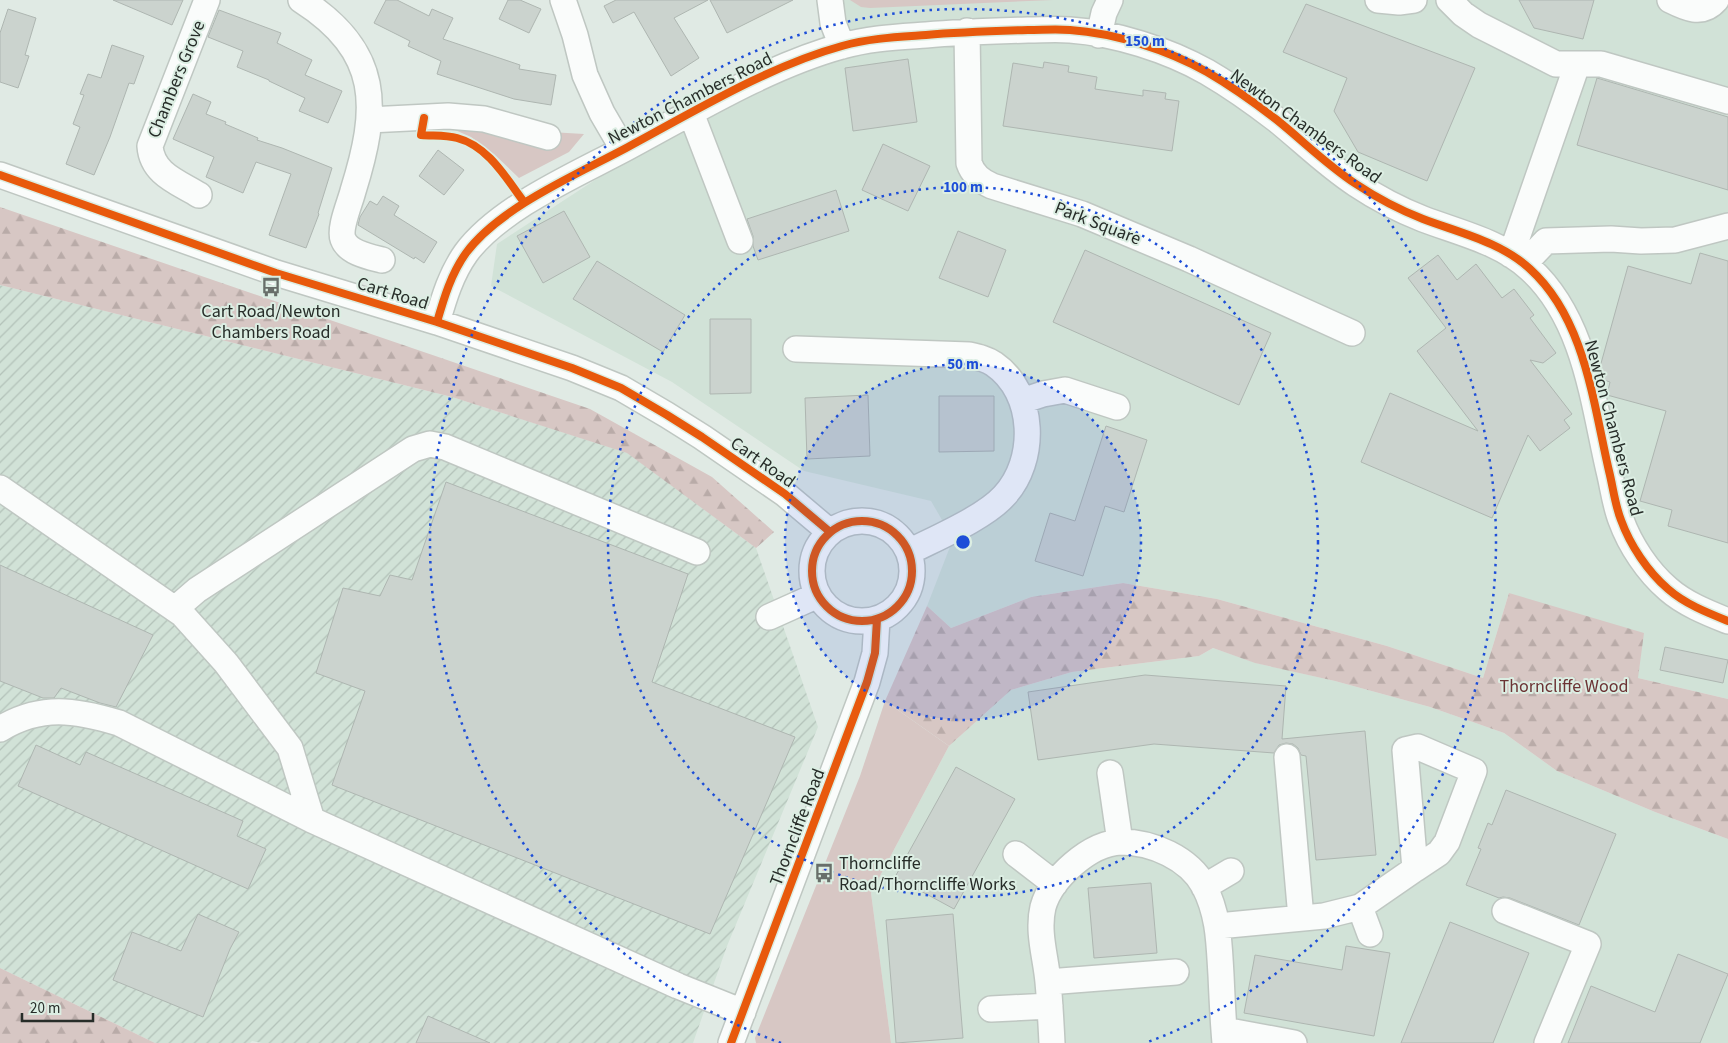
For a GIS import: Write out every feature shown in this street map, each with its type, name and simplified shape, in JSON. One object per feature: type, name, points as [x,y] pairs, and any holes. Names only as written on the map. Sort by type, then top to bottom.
[{"type":"street","name":"Chambers Grove","points":[[199,194],[164,174],[155,166],[150,156],[150,146],[207,0]]},
{"type":"street","points":[[300,0],[335,26],[362,64],[368,82],[369,120],[356,181],[342,231],[343,240],[350,248],[364,256],[382,260]]},
{"type":"street","points":[[563,0],[575,34],[585,75],[602,113],[623,149]]},
{"type":"street","points":[[830,0],[833,23],[842,46]]},
{"type":"street","points":[[1099,35],[1104,13],[1110,0]]},
{"type":"street","points":[[1378,0],[1400,2],[1414,0]]},
{"type":"street","points":[[1449,0],[1463,14],[1488,29],[1556,64],[1601,64],[1728,101]]},
{"type":"street","points":[[1670,0],[1696,11],[1709,7],[1716,0]]},
{"type":"street","name":"Newton Chambers Road","points":[[437,322],[445,292],[464,256],[482,235],[524,202],[691,113],[791,64],[842,46],[867,40],[967,31],[1071,30],[1127,40],[1180,59],[1208,73],[1276,119],[1339,172],[1360,187],[1393,206],[1419,218],[1481,240],[1518,259],[1534,272],[1565,314],[1574,333],[1582,356],[1620,519],[1634,546],[1650,571],[1669,590],[1688,602],[1728,621]]},
{"type":"street","name":"Park Square","points":[[967,31],[970,163],[971,169],[981,180],[992,186],[1082,214],[1189,259],[1352,334]]},
{"type":"street","points":[[1518,259],[1578,65]]},
{"type":"street","points":[[691,113],[740,241]]},
{"type":"street","points":[[369,120],[448,116],[484,119],[548,137]]},
{"type":"street","name":"Cart Road","points":[[0,175],[276,273],[437,322],[572,368],[621,388],[709,442],[785,494],[830,532]]},
{"type":"street","points":[[1518,259],[1546,241],[1675,240],[1728,226]]},
{"type":"street","points":[[796,349],[970,355],[986,359],[995,364],[1011,381],[1026,413],[1028,440],[1018,476],[1012,487],[995,505],[909,552]]},
{"type":"street","points":[[1022,401],[1043,394],[1065,390],[1117,407]]},
{"type":"street","points":[[175,610],[197,590],[413,449],[430,444],[445,447],[697,552]]},
{"type":"street","points":[[0,488],[182,614],[226,663],[290,748],[312,820]]},
{"type":"street","points":[[870,521],[884,525],[896,534],[909,552],[912,576],[909,589],[902,602],[891,612],[877,618],[858,621],[843,617],[830,609],[818,595],[813,580],[813,561],[822,542],[830,532],[849,522],[870,521]]},
{"type":"street","points":[[769,617],[818,595]]},
{"type":"street","name":"Thorncliffe Road","points":[[731,1043],[868,682],[876,653],[877,618]]},
{"type":"street","points":[[0,729],[20,718],[62,711],[101,717],[120,723],[312,820],[678,986],[743,1012]]},
{"type":"street","points":[[1287,757],[1301,918]]},
{"type":"street","points":[[1110,773],[1120,842]]},
{"type":"street","points":[[1052,1043],[1041,920],[1046,899],[1069,866],[1103,847],[1120,842],[1161,850],[1175,856],[1197,875],[1204,887],[1218,926],[1224,1037],[1294,1043]]},
{"type":"street","points":[[1016,854],[1055,884]]},
{"type":"street","points":[[1218,926],[1324,916],[1360,907],[1415,869]]},
{"type":"street","points":[[1204,887],[1231,870]]},
{"type":"street","points":[[1360,907],[1370,934]]},
{"type":"street","points":[[1504,911],[1588,944],[1547,1043]]},
{"type":"street","points":[[991,1009],[1049,994],[1176,972]]},
{"type":"shaded area","points":[[828,0],[1728,0],[1728,699],[1638,678],[1509,593],[1483,678],[1387,646],[1217,599],[1123,583],[1031,597],[951,628],[927,606],[953,539],[931,501],[804,471],[672,382],[491,286],[497,244],[664,135],[821,45]]},
{"type":"shaded area","points":[[0,285],[452,397],[628,453],[756,548],[818,727],[727,946],[693,1043],[262,1043],[252,1041],[250,1043],[155,1043],[0,968]]},
{"type":"shaded area","points":[[1213,648],[1256,663],[1335,681],[1430,707],[1504,733],[1557,771],[1655,812],[1728,839],[1728,1043],[891,1043],[871,893],[949,746],[1011,690],[1072,672],[1199,656]]},
{"type":"green space","points":[[850,0],[1053,0],[870,8],[861,7]]},
{"type":"green space","points":[[446,126],[584,134],[569,152],[519,178],[494,154],[471,137]]},
{"type":"green space","points":[[0,207],[590,409],[712,477],[774,532],[756,548],[627,453],[452,397],[0,285]]},
{"type":"green space","name":"Thorncliffe Wood","points":[[1123,583],[1217,599],[1387,646],[1483,678],[1509,593],[1644,633],[1638,678],[1728,699],[1728,839],[1655,812],[1557,771],[1504,733],[1430,707],[1335,681],[1255,663],[1213,648],[1199,656],[1072,672],[1011,690],[949,746],[885,701],[927,606],[951,628],[1031,597]]},
{"type":"green space","points":[[885,701],[949,746],[871,893],[891,1043],[756,1043],[755,1038],[860,776]]},
{"type":"green space","points":[[0,968],[155,1043],[0,1043]]},
{"type":"building","points":[[113,0],[183,0],[172,25]]},
{"type":"building","points":[[386,0],[397,0],[429,16],[432,9],[453,18],[443,39],[520,65],[519,69],[556,75],[551,105],[514,99],[437,74],[441,61],[408,46],[410,41],[374,23]]},
{"type":"building","points":[[508,0],[520,0],[541,9],[529,33],[499,19]]},
{"type":"building","points":[[616,0],[708,0],[674,18],[699,58],[671,76],[634,12],[613,23],[604,6]]},
{"type":"building","points":[[710,0],[793,0],[727,33]]},
{"type":"building","points":[[1519,0],[1594,0],[1583,39],[1534,28]]},
{"type":"building","points":[[1306,4],[1475,68],[1427,181],[1358,152],[1334,111],[1347,78],[1283,52]]},
{"type":"building","points":[[8,9],[36,18],[25,55],[29,56],[18,88],[0,82],[0,33]]},
{"type":"building","points":[[219,10],[281,33],[277,43],[312,60],[305,75],[342,91],[328,123],[299,111],[305,98],[237,67],[243,51],[208,37]]},
{"type":"building","points":[[112,45],[144,56],[134,84],[129,83],[94,175],[66,164],[80,127],[73,124],[84,95],[80,94],[88,74],[101,78]]},
{"type":"building","points":[[908,59],[917,122],[853,131],[845,68]]},
{"type":"building","points":[[1044,62],[1069,66],[1068,72],[1097,77],[1095,89],[1143,96],[1143,90],[1166,93],[1165,99],[1179,101],[1172,151],[1003,126],[1013,63],[1043,68]]},
{"type":"building","points":[[1597,78],[1728,117],[1728,190],[1577,145]]},
{"type":"building","points":[[193,94],[211,102],[206,114],[258,138],[257,140],[332,168],[319,214],[306,248],[269,235],[291,174],[256,162],[243,193],[206,177],[214,157],[173,139]]},
{"type":"building","points":[[883,144],[930,166],[908,211],[862,190]]},
{"type":"building","points":[[438,150],[464,170],[444,195],[419,176]]},
{"type":"building","points":[[836,190],[849,231],[758,260],[747,219]]},
{"type":"building","points":[[383,196],[399,206],[394,215],[437,242],[424,263],[415,257],[414,259],[358,225],[360,217],[370,201],[377,205]]},
{"type":"building","points":[[564,211],[590,257],[543,283],[517,236]]},
{"type":"building","points":[[958,231],[1006,250],[988,297],[939,278]]},
{"type":"building","points":[[1085,250],[1271,333],[1239,405],[1053,322]]},
{"type":"building","points":[[1700,253],[1728,261],[1728,543],[1668,526],[1672,510],[1640,501],[1666,411],[1607,395],[1610,382],[1604,380],[1600,367],[1628,266],[1691,284]]},
{"type":"building","points":[[1438,255],[1457,280],[1476,264],[1502,298],[1514,289],[1534,315],[1530,318],[1556,353],[1543,363],[1530,360],[1572,414],[1564,420],[1570,428],[1540,451],[1528,435],[1492,518],[1361,462],[1390,393],[1478,431],[1417,351],[1446,328],[1408,278]]},
{"type":"building","points":[[597,261],[685,315],[663,352],[573,299]]},
{"type":"building","points":[[710,319],[751,319],[751,393],[710,394]]},
{"type":"building","points":[[868,395],[870,456],[807,459],[805,398]]},
{"type":"building","points":[[939,396],[994,396],[994,451],[939,452]]},
{"type":"building","points":[[1106,426],[1147,440],[1124,512],[1105,506],[1083,576],[1035,561],[1050,513],[1075,521]]},
{"type":"building","points":[[446,482],[688,574],[652,682],[795,737],[710,934],[332,785],[365,691],[316,673],[343,588],[380,596],[390,575],[412,580]]},
{"type":"building","points":[[0,565],[153,635],[116,707],[61,688],[54,698],[43,698],[0,681]]},
{"type":"building","points":[[1665,647],[1728,660],[1723,683],[1660,670]]},
{"type":"building","points":[[1145,675],[1286,686],[1282,739],[1365,731],[1376,855],[1316,860],[1306,756],[1301,755],[1298,748],[1293,744],[1279,745],[1274,753],[1154,744],[1038,760],[1028,692]]},
{"type":"building","points":[[36,745],[80,765],[86,752],[243,821],[237,836],[266,849],[248,889],[18,786]]},
{"type":"building","points":[[956,767],[1015,799],[954,909],[895,877]]},
{"type":"building","points":[[1506,790],[1616,834],[1579,925],[1510,898],[1499,898],[1466,885],[1481,849],[1478,848],[1488,823],[1492,825]]},
{"type":"building","points":[[1151,883],[1157,953],[1094,958],[1088,888]]},
{"type":"building","points":[[198,914],[239,932],[230,949],[203,1017],[113,980],[132,932],[181,951]]},
{"type":"building","points":[[953,914],[963,1038],[896,1043],[886,920]]},
{"type":"building","points":[[1450,922],[1529,953],[1493,1043],[1401,1043]]},
{"type":"building","points":[[1346,946],[1390,953],[1374,1036],[1244,1013],[1255,955],[1342,970]]},
{"type":"building","points":[[1678,954],[1728,974],[1700,1043],[1568,1043],[1591,986],[1655,1012]]},
{"type":"building","points":[[428,1016],[490,1043],[416,1043]]},
{"type":"cycle path","points":[[437,322],[448,286],[466,253],[481,236],[519,206],[706,104],[787,65],[842,46],[894,37],[977,32],[1070,30],[1123,39],[1158,50],[1192,64],[1216,77],[1277,120],[1345,177],[1380,199],[1414,215],[1493,245],[1519,260],[1530,269],[1549,289],[1575,337],[1591,390],[1617,508],[1635,548],[1653,575],[1675,594],[1697,608],[1728,621]]},
{"type":"cycle path","points":[[424,118],[421,135],[457,138],[478,148],[503,173],[524,202]]},
{"type":"cycle path","points":[[0,175],[276,273],[437,322],[572,368],[621,388],[702,437],[785,494],[830,532]]},
{"type":"cycle path","points":[[862,521],[881,525],[897,536],[908,552],[912,571],[908,590],[897,606],[881,617],[862,621],[843,617],[827,606],[816,590],[812,571],[816,552],[827,536],[843,525],[862,521]]},
{"type":"cycle path","points":[[731,1043],[867,682],[875,653],[877,619]]},
{"type":"place","name":"Cart Road/Newton Chambers Road","points":[[271,287]]},
{"type":"place","name":"Thorncliffe Road/Thorncliffe Works","points":[[824,873]]}]
